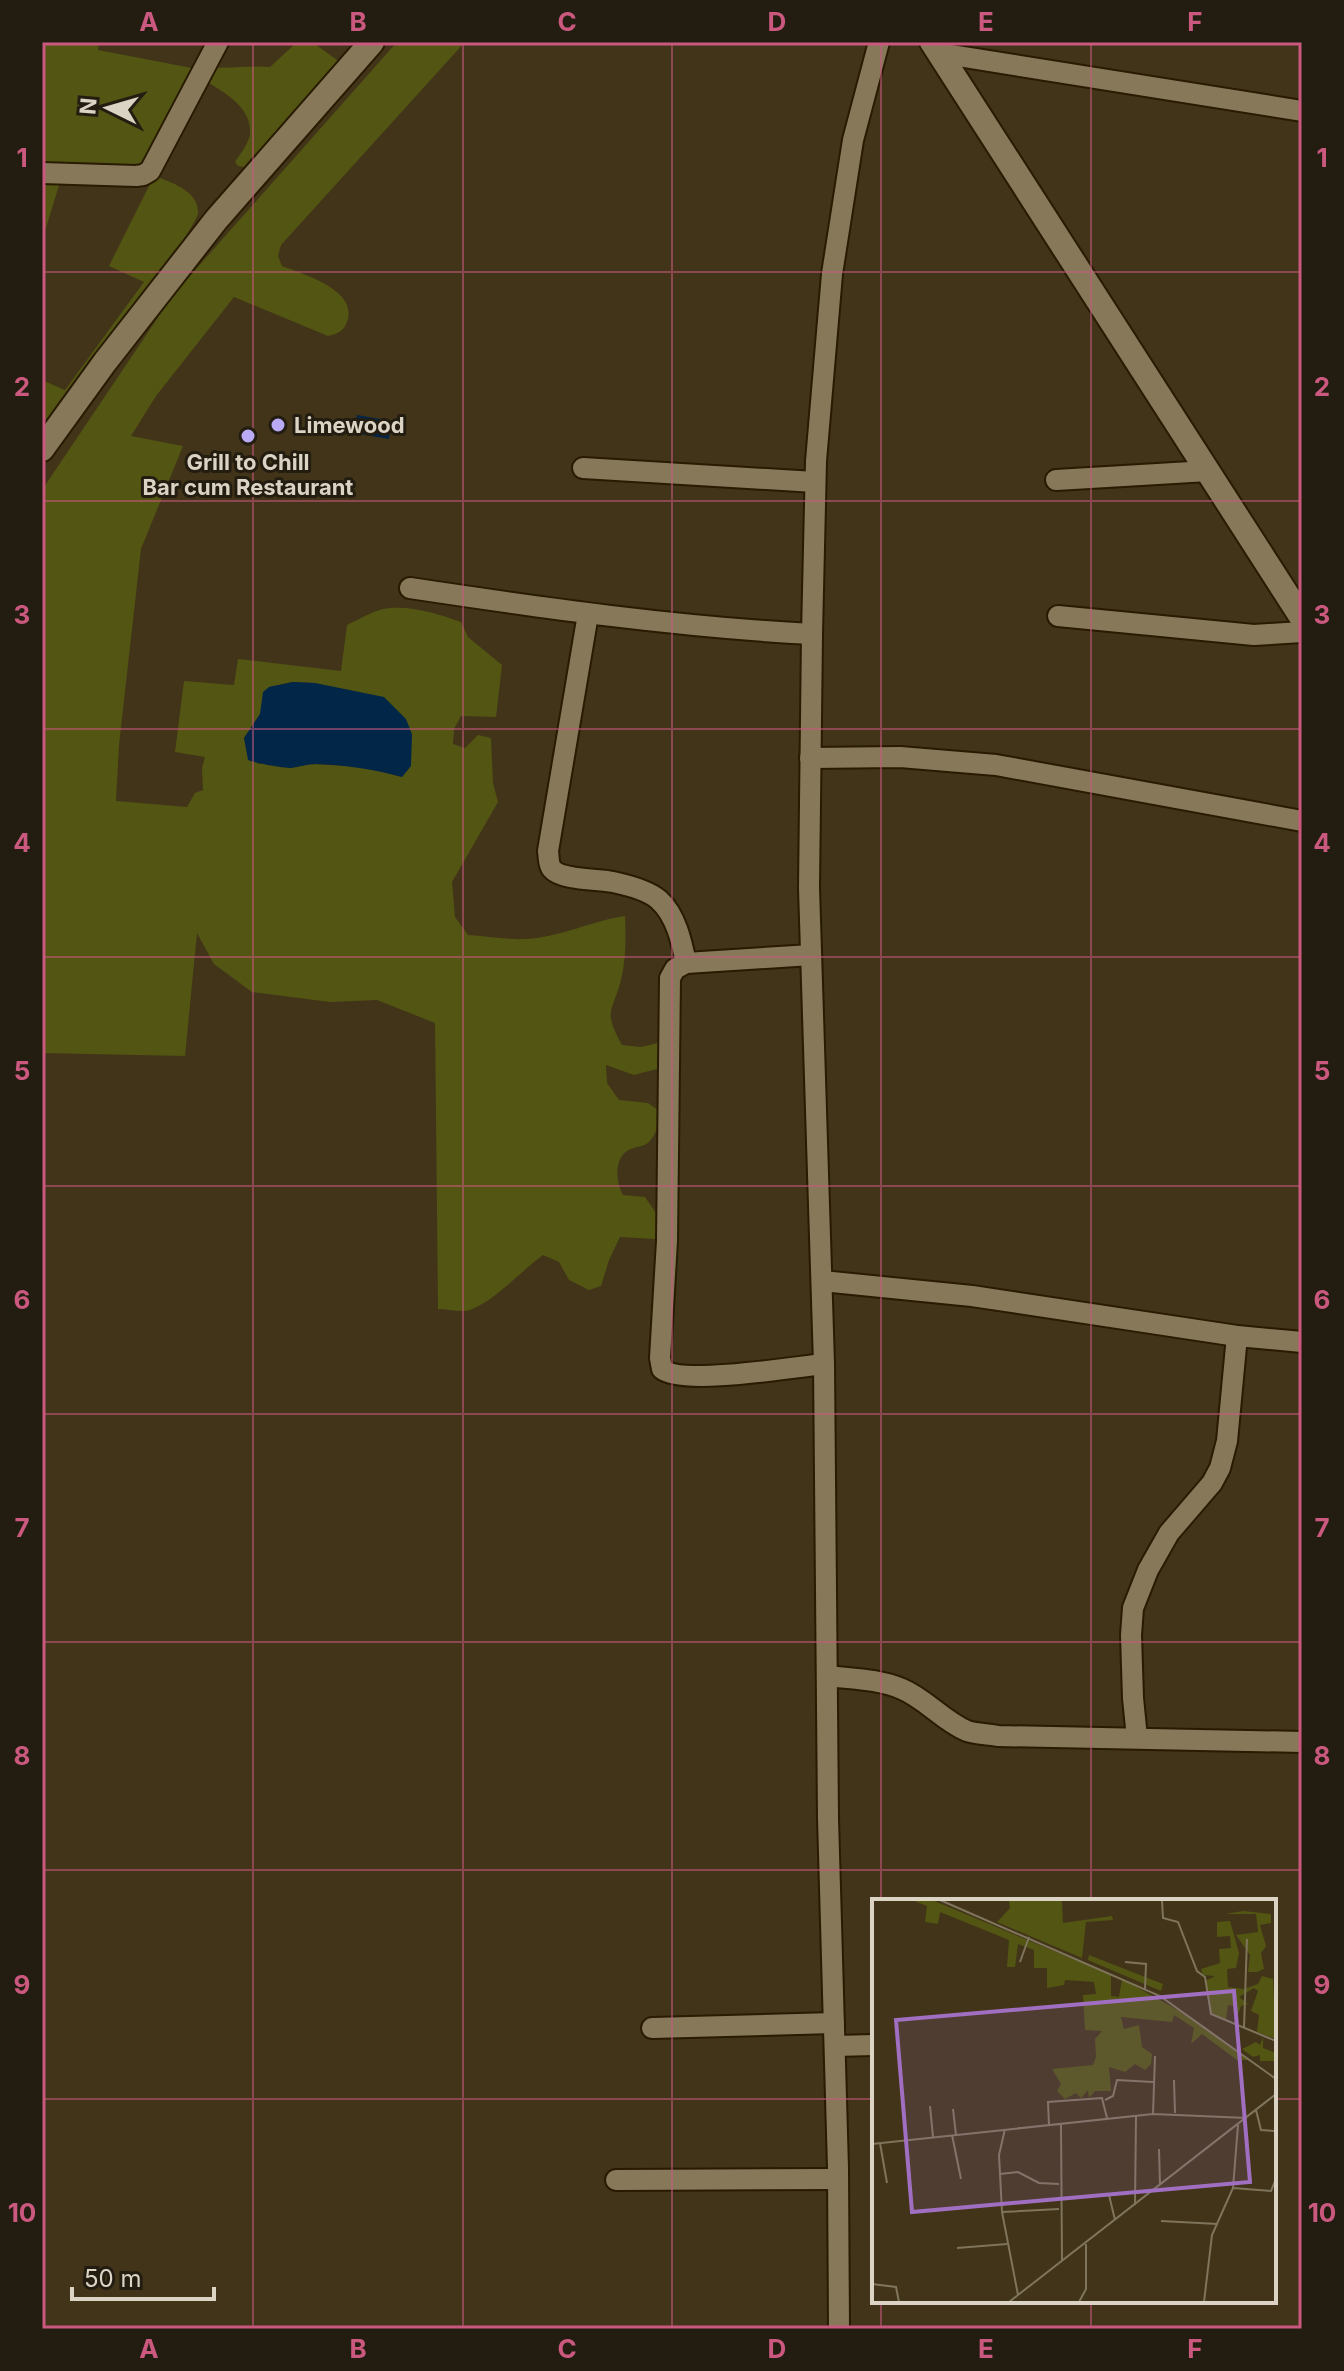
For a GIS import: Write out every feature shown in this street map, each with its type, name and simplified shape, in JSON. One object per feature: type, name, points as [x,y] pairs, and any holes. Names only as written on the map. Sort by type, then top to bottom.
[{"type":"street","points":[[42,173],[136,176],[150,171],[218,42]]},
{"type":"street","points":[[48,441],[105,362],[216,220],[372,42]]},
{"type":"street","points":[[839,2329],[828,1818],[824,1364],[811,955],[812,634],[815,482],[832,274],[853,140],[879,42]]},
{"type":"street","points":[[936,48],[1302,111]]},
{"type":"street","points":[[936,48],[1302,618]]},
{"type":"street","points":[[583,468],[815,482]]},
{"type":"street","points":[[1056,480],[1208,471]]},
{"type":"street","points":[[410,588],[588,614],[737,630],[812,634]]},
{"type":"street","points":[[588,614],[548,851],[549,866],[564,875],[613,882],[660,900],[681,940],[686,963]]},
{"type":"street","points":[[1058,616],[1254,635],[1302,632]]},
{"type":"street","points":[[810,758],[900,757],[996,765],[1302,821]]},
{"type":"street","points":[[811,955],[686,963],[675,969],[670,978],[662,1369],[670,1374],[696,1376],[824,1364]]},
{"type":"street","points":[[822,1281],[972,1296],[1237,1336],[1302,1342]]},
{"type":"street","points":[[1137,1738],[1131,1635],[1133,1608],[1148,1570],[1169,1533],[1212,1483],[1220,1468],[1227,1441],[1237,1336]]},
{"type":"street","points":[[827,1676],[901,1688],[967,1731],[998,1736],[1302,1742]]},
{"type":"street","points":[[652,2028],[834,2023]]},
{"type":"street","points":[[835,2046],[872,2045]]},
{"type":"street","points":[[616,2180],[838,2179]]},
{"type":"shaded area","points":[[42,42],[99,42],[98,50],[197,69],[148,166],[42,168]]},
{"type":"shaded area","points":[[297,42],[312,42],[340,62],[244,167],[238,166],[235,162],[250,137],[246,115],[234,101],[204,80],[211,67],[270,67]]},
{"type":"shaded area","points":[[397,42],[465,42],[281,245],[278,256],[282,266],[327,285],[345,301],[349,311],[344,328],[328,336],[234,297],[156,396],[131,436],[183,446],[141,549],[119,745],[116,801],[187,807],[195,793],[203,790],[205,757],[175,752],[184,681],[234,685],[238,659],[341,671],[347,625],[384,609],[417,609],[461,622],[468,637],[502,665],[496,717],[461,716],[454,729],[453,744],[465,748],[478,735],[491,738],[493,783],[498,802],[452,882],[455,917],[468,935],[519,939],[539,938],[625,916],[624,964],[611,1018],[622,1045],[641,1047],[658,1043],[657,1069],[634,1075],[606,1065],[607,1083],[619,1100],[648,1103],[659,1111],[652,1138],[645,1145],[625,1152],[618,1169],[618,1183],[623,1195],[645,1197],[658,1216],[655,1239],[620,1237],[601,1286],[589,1290],[569,1280],[559,1262],[543,1255],[479,1306],[467,1311],[438,1309],[435,1023],[377,1000],[330,1002],[252,992],[214,964],[197,933],[185,1056],[42,1053],[42,490],[173,295]],"holes":[[[292,682],[315,683],[402,777],[363,767],[312,764],[289,768],[258,764],[244,738],[260,714],[269,687]]]},
{"type":"shaded area","points":[[154,176],[189,193],[198,213],[153,283],[42,428],[42,380],[65,390],[144,282],[109,266]]},
{"type":"shaded area","points":[[42,181],[60,182],[42,241]]},
{"type":"water","points":[[357,415],[392,421],[389,439],[354,433]]},
{"type":"water","points":[[293,682],[315,683],[384,697],[406,719],[412,734],[411,766],[402,777],[349,766],[316,764],[287,768],[248,760],[244,738],[260,714],[263,692],[269,687]]},
{"type":"place","name":"Limewood","points":[[278,425]]},
{"type":"place","name":"Grill to Chill Bar cum Restaurant","points":[[248,436]]}]
